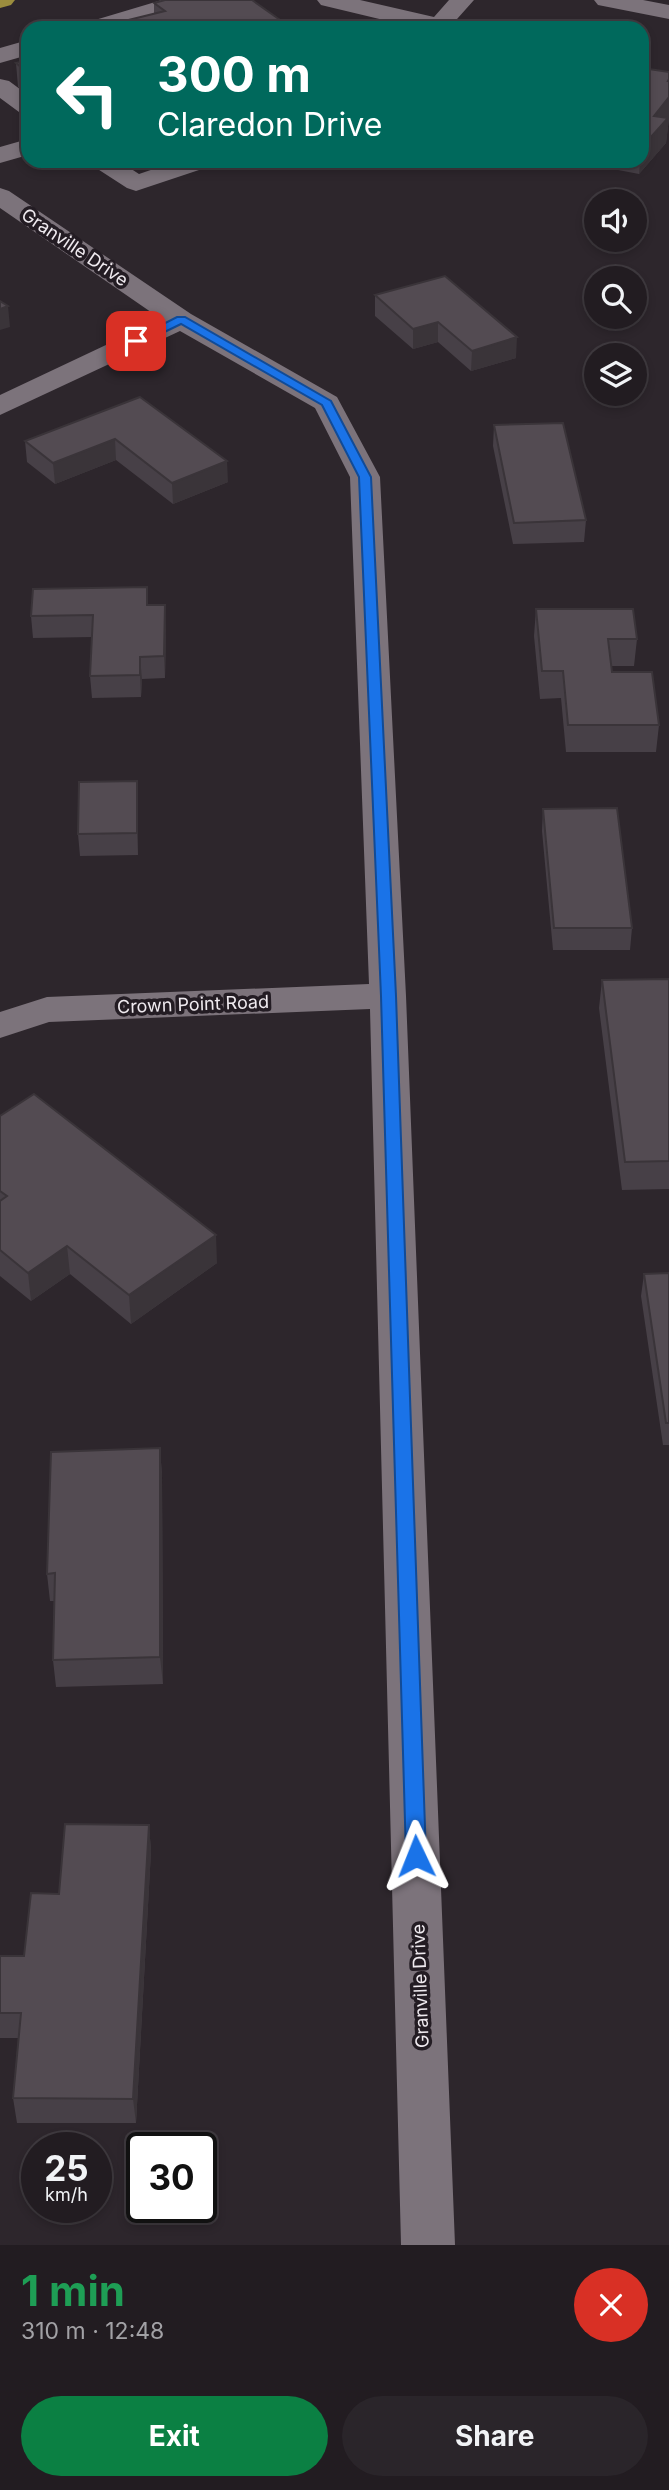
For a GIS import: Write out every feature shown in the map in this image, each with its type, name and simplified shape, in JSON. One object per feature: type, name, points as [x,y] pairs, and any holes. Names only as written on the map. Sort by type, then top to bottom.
[{"type":"street","points":[[116,21],[187,0]]},
{"type":"street","points":[[329,0],[414,21]]},
{"type":"street","points":[[439,21],[462,0]]},
{"type":"street","points":[[606,0],[658,7]]},
{"type":"street","points":[[21,54],[6,69],[21,95]]},
{"type":"street","points":[[0,155],[21,149]]},
{"type":"street","points":[[113,168],[136,183],[181,168]]},
{"type":"street","name":"Granville Drive","points":[[0,196],[181,320],[327,403],[365,477],[388,996],[428,2245]]},
{"type":"street","points":[[0,406],[181,320]]},
{"type":"street","name":"Crown Point Road","points":[[0,1024],[47,1010],[388,996]]},
{"type":"building","points":[[165,0],[252,0],[282,21],[124,21],[165,11],[154,3]]},
{"type":"building","points":[[649,69],[669,72],[669,97],[654,116],[668,118],[649,139]]},
{"type":"building","points":[[445,276],[517,337],[472,351],[438,322],[413,329],[375,295]]},
{"type":"building","points":[[0,301],[8,306],[0,309]]},
{"type":"building","points":[[140,397],[227,461],[172,483],[115,439],[53,463],[25,441]]},
{"type":"building","points":[[563,423],[586,520],[514,523],[494,425]]},
{"type":"building","points":[[147,587],[147,605],[165,605],[164,656],[140,657],[140,675],[90,676],[93,615],[31,616],[33,589]]},
{"type":"building","points":[[536,609],[633,609],[637,639],[608,639],[612,672],[652,672],[659,725],[568,725],[563,671],[542,671]]},
{"type":"building","points":[[137,781],[137,833],[78,834],[79,782]]},
{"type":"building","points":[[617,808],[632,928],[554,928],[543,809]]},
{"type":"building","points":[[669,979],[669,1161],[625,1162],[602,980]]},
{"type":"building","points":[[34,1094],[216,1235],[129,1295],[67,1246],[28,1273],[0,1250],[0,1201],[7,1196],[0,1191],[0,1116]]},
{"type":"building","points":[[669,1273],[669,1423],[666,1423],[644,1274]]},
{"type":"building","points":[[160,1448],[160,1657],[53,1660],[55,1573],[47,1574],[51,1452]]},
{"type":"building","points":[[65,1824],[149,1825],[133,2099],[13,2098],[21,2013],[0,2013],[0,1956],[24,1956],[31,1893],[59,1894]]},
{"type":"route","points":[[136,341],[181,320],[327,403],[365,477],[388,996],[416,1856]]}]
